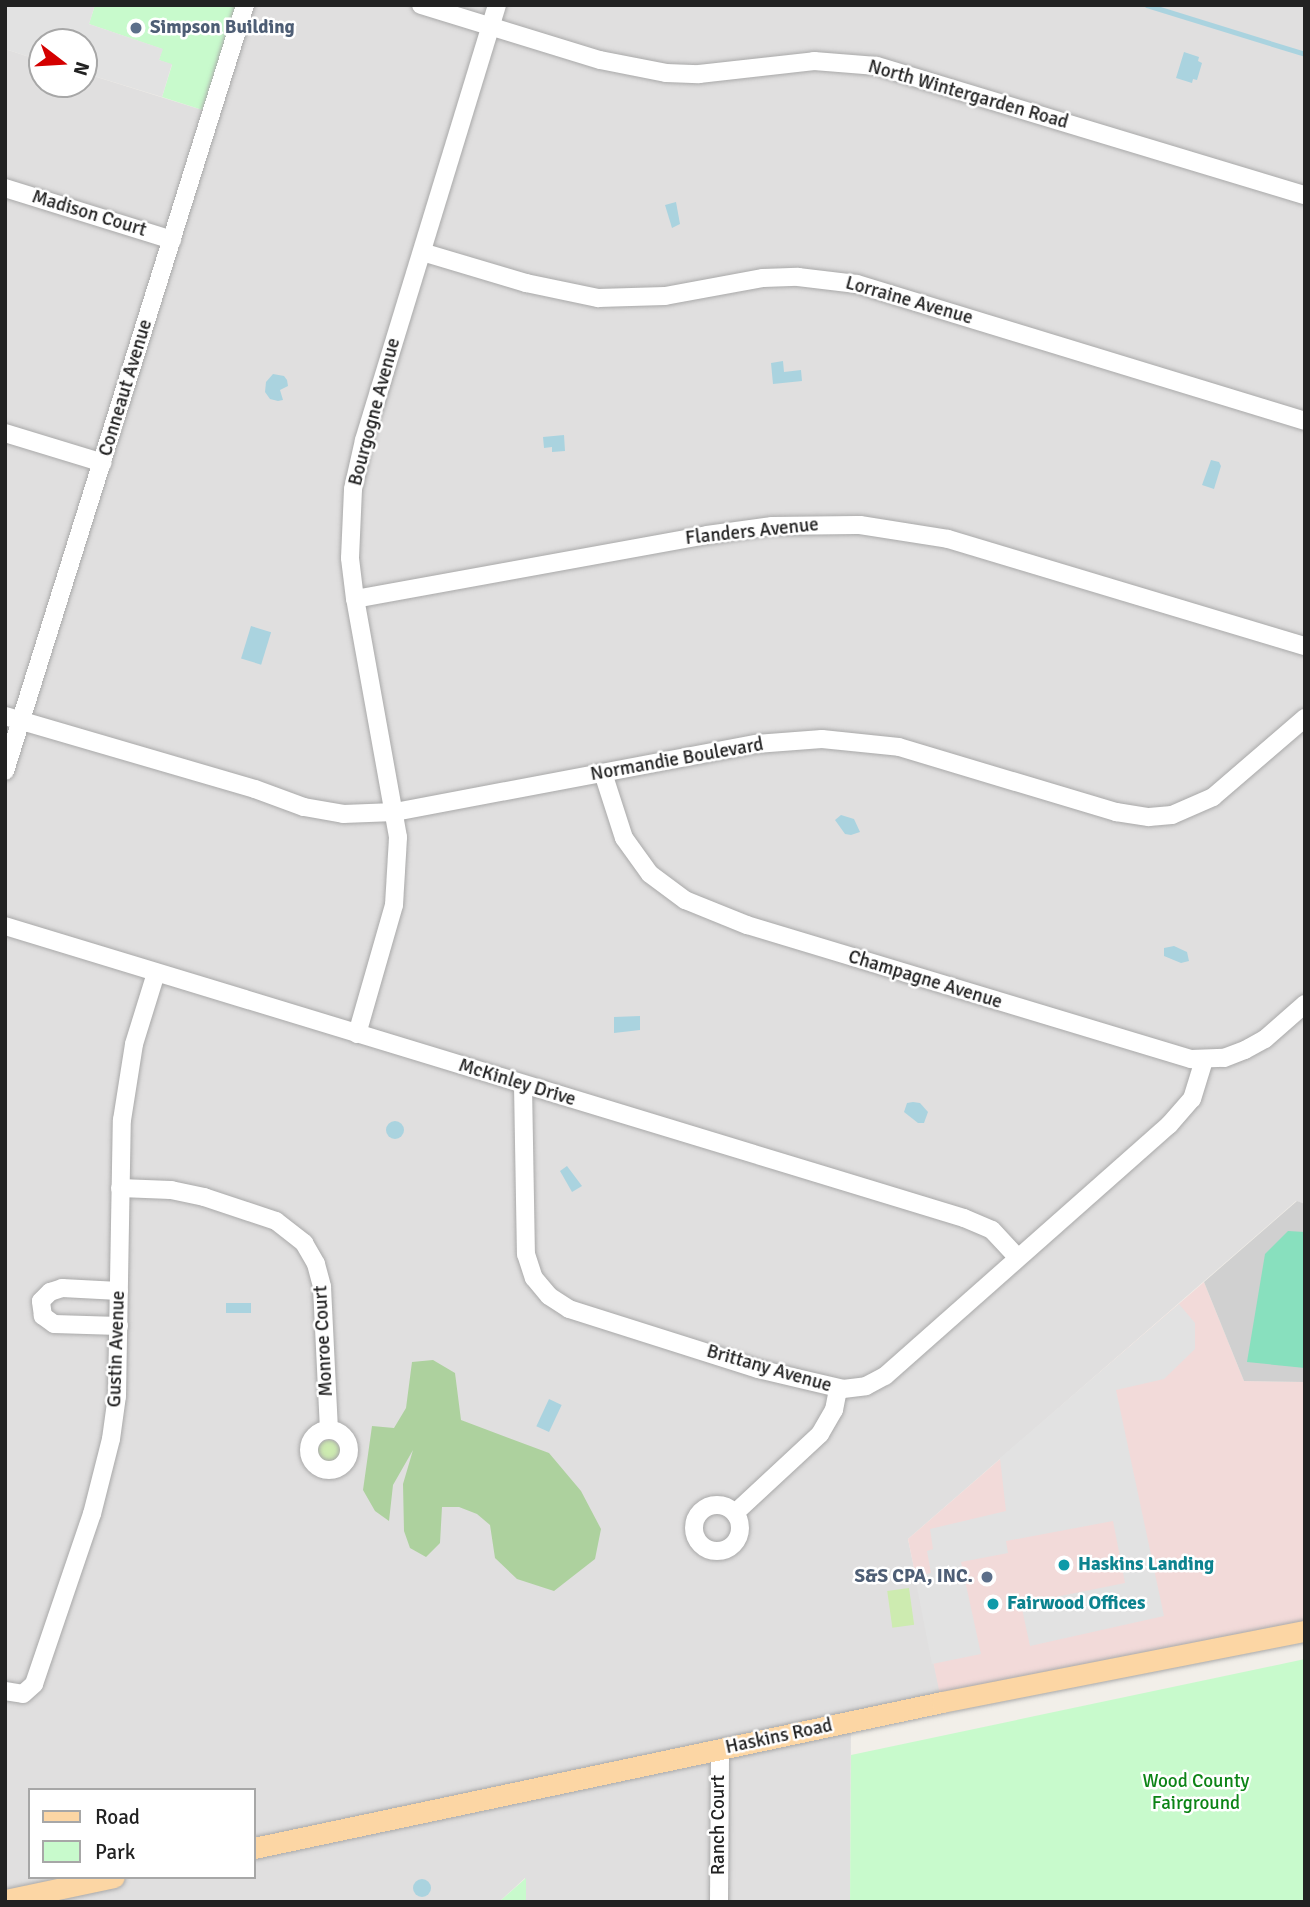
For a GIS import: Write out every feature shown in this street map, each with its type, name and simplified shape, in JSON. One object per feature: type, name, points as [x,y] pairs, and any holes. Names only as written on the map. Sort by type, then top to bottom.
[{"type":"main road","name":"Haskins Road","points":[[256,1847],[1305,1630]]},
{"type":"main road","points":[[5,1900],[105,1879]]},
{"type":"street","name":"Conneaut Avenue","points":[[5,771],[13,718],[103,463],[245,5]]},
{"type":"street","name":"North Wintergarden Road","points":[[421,5],[600,60],[666,72],[699,74],[814,61],[877,66],[1305,195]]},
{"type":"street","name":"Bourgogne Avenue","points":[[357,1034],[394,905],[398,871],[395,812],[355,599],[350,526],[355,478],[497,5]]},
{"type":"street","name":"Madison Court","points":[[5,188],[172,240]]},
{"type":"street","name":"Lorraine Avenue","points":[[422,252],[526,284],[598,298],[665,296],[763,278],[799,277],[857,284],[1305,421]]},
{"type":"street","points":[[5,433],[103,463]]},
{"type":"street","name":"Flanders Avenue","points":[[355,599],[707,535],[772,526],[860,525],[948,539],[1305,646]]},
{"type":"street","name":"Normandie Boulevard","points":[[13,718],[255,789],[304,807],[343,814],[395,812],[789,740],[866,741],[941,759],[1116,812],[1161,817],[1193,808],[1213,797],[1305,718]]},
{"type":"street","name":"Champagne Avenue","points":[[603,773],[615,818],[636,857],[650,874],[685,900],[754,928],[1162,1052],[1204,1060],[1224,1058],[1245,1051],[1265,1039],[1305,1004]]},
{"type":"street","name":"McKinley Drive","points":[[5,926],[964,1218],[992,1230],[1018,1258]]},
{"type":"street","name":"Gustin Avenue","points":[[5,1691],[23,1694],[34,1684],[92,1514],[111,1439],[119,1326],[120,1188],[127,1076],[156,973]]},
{"type":"street","name":"Brittany Avenue","points":[[523,1085],[526,1254],[534,1278],[549,1296],[579,1312],[758,1369],[838,1389],[866,1386],[885,1376],[1185,1108],[1198,1089],[1204,1060]]},
{"type":"street","name":"Monroe Court","points":[[120,1188],[160,1188],[204,1197],[276,1221],[304,1243],[316,1264],[322,1287],[329,1430]]},
{"type":"street","points":[[119,1291],[62,1288],[50,1292],[41,1301],[43,1317],[54,1324],[119,1326]]},
{"type":"street","points":[[735,1513],[820,1434],[834,1410],[838,1389]]},
{"type":"street","name":"Ranch Court","points":[[719,1902],[720,1749]]},
{"type":"shaded area","points":[[5,5],[95,5],[89,24],[163,49],[159,60],[172,64],[162,97],[98,77],[98,28],[28,28],[28,56],[5,49]]},
{"type":"shaded area","points":[[245,5],[1305,5],[1305,1204],[1296,1201],[908,1539],[942,1702],[851,1722],[850,1902],[526,1902],[525,1878],[499,1902],[5,1902],[5,49],[28,56],[28,98],[98,98],[98,77],[212,113]]},
{"type":"shaded area","points":[[1297,1201],[1305,1204],[1305,1382],[1244,1381],[1204,1282]]},
{"type":"shaded area","points":[[1204,1282],[1244,1381],[1305,1382],[1305,1622],[940,1695],[908,1539]]},
{"type":"shaded area","points":[[1179,1304],[1195,1323],[1195,1349],[1164,1379],[1116,1390],[1164,1616],[1030,1646],[1021,1604],[1125,1583],[1113,1521],[1006,1541],[1008,1553],[961,1562],[981,1654],[932,1664],[915,1577],[931,1573],[927,1551],[933,1549],[930,1529],[1006,1511],[1000,1458]]},
{"type":"green space","points":[[95,5],[245,5],[212,113],[162,97],[172,65],[159,60],[162,49],[89,24]]},
{"type":"green space","points":[[1288,1231],[1305,1232],[1305,1368],[1247,1362],[1265,1254]]},
{"type":"green space","points":[[433,1360],[455,1373],[461,1420],[549,1453],[581,1491],[601,1529],[595,1559],[554,1591],[517,1579],[495,1558],[490,1525],[477,1514],[459,1507],[442,1507],[440,1543],[426,1557],[410,1548],[404,1531],[403,1484],[413,1450],[393,1485],[389,1521],[375,1511],[363,1490],[372,1426],[394,1428],[406,1408],[412,1362]]},
{"type":"green space","points":[[329,1440],[337,1443],[340,1451],[337,1459],[329,1462],[321,1459],[318,1451],[321,1443]]},
{"type":"green space","points":[[909,1588],[914,1625],[892,1628],[887,1591]]},
{"type":"green space","name":"Wood County Fairground","points":[[1305,1659],[1305,1902],[850,1902],[851,1755]]},
{"type":"green space","points":[[526,1878],[526,1902],[499,1902]]},
{"type":"water","points":[[1184,52],[1199,57],[1198,61],[1202,63],[1197,80],[1193,79],[1192,83],[1176,78]]},
{"type":"water","points":[[676,202],[680,224],[672,228],[665,205]]},
{"type":"water","points":[[783,361],[784,372],[801,370],[802,381],[773,384],[771,363]]},
{"type":"water","points":[[273,374],[284,376],[287,380],[288,386],[280,390],[283,400],[270,399],[265,392],[266,382]]},
{"type":"water","points":[[564,435],[565,451],[552,452],[552,447],[544,448],[543,437]]},
{"type":"water","points":[[1211,460],[1219,462],[1221,466],[1214,489],[1202,485]]},
{"type":"water","points":[[251,626],[271,632],[261,665],[241,659]]},
{"type":"water","points":[[841,815],[854,819],[860,832],[845,834],[835,820]]},
{"type":"water","points":[[1174,946],[1187,952],[1189,961],[1181,963],[1164,956],[1164,948]]},
{"type":"water","points":[[640,1016],[640,1030],[614,1033],[614,1017]]},
{"type":"water","points":[[907,1103],[920,1103],[928,1112],[924,1123],[918,1123],[904,1112]]},
{"type":"water","points":[[391,1121],[399,1121],[404,1130],[402,1137],[391,1139],[386,1134],[386,1126]]},
{"type":"water","points":[[567,1166],[582,1186],[572,1192],[560,1171]]},
{"type":"water","points":[[226,1303],[251,1303],[251,1313],[226,1313]]},
{"type":"water","points":[[549,1399],[562,1405],[549,1432],[536,1426]]},
{"type":"water","points":[[422,1879],[428,1882],[431,1888],[428,1894],[422,1897],[416,1894],[413,1888],[416,1882]]},
{"type":"waterway","points":[[1147,5],[1305,54]]},
{"type":"place","name":"Simpson Building","points":[[136,28]]},
{"type":"place","name":"Haskins Landing","points":[[1064,1565]]},
{"type":"place","name":"S&S CPA, INC.","points":[[987,1577]]},
{"type":"place","name":"Fairwood Offices","points":[[993,1604]]}]
